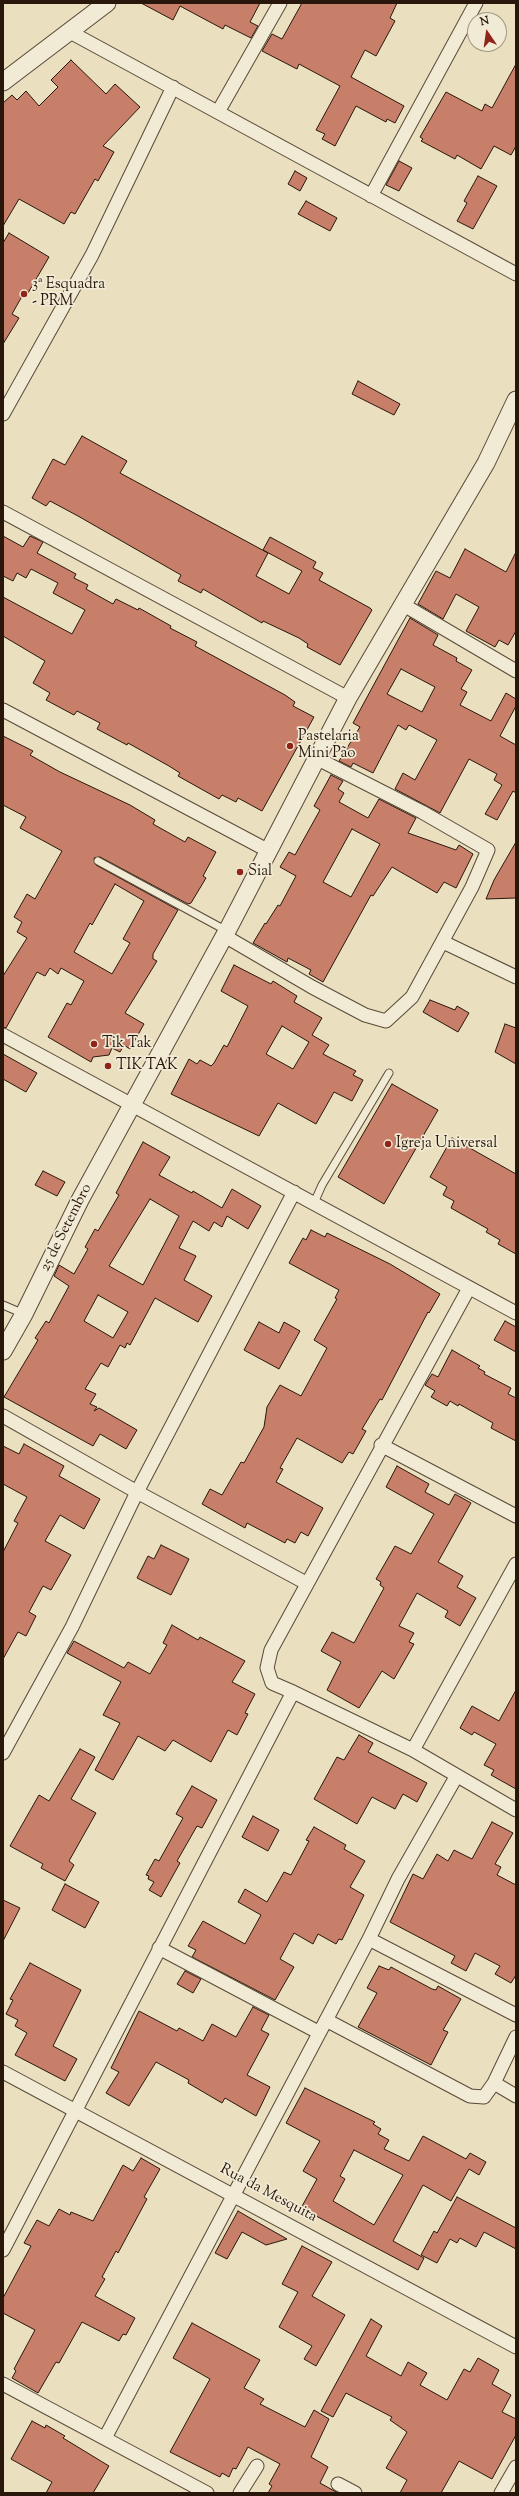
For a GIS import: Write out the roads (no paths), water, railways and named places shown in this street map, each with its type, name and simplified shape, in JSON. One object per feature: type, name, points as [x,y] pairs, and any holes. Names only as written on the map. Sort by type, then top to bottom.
[{"type":"street","points":[[3,82],[107,3]]},
{"type":"street","points":[[218,112],[280,3]]},
{"type":"street","points":[[371,196],[476,3]]},
{"type":"street","points":[[70,32],[516,274]]},
{"type":"street","points":[[3,414],[92,255],[173,87]]},
{"type":"street","name":"25 de Setembro","points":[[3,1352],[24,1314],[80,1200],[225,933],[267,850],[348,698],[486,463],[516,400]]},
{"type":"street","points":[[3,512],[348,698]]},
{"type":"street","points":[[402,604],[516,671]]},
{"type":"street","points":[[3,710],[267,850]]},
{"type":"street","points":[[225,933],[312,987],[365,1015],[386,1021],[412,997],[482,868],[488,850],[422,812],[316,758]]},
{"type":"street","points":[[443,942],[516,977]]},
{"type":"street","points":[[3,1035],[516,1314]]},
{"type":"street","points":[[3,1753],[72,1627],[137,1492],[294,1192]]},
{"type":"street","points":[[469,1288],[306,1583],[271,1650],[267,1668],[272,1683],[413,1750],[456,1777],[516,1810]]},
{"type":"street","points":[[3,1416],[137,1492],[306,1583]]},
{"type":"street","points":[[381,1445],[516,1516]]},
{"type":"street","points":[[413,1750],[516,1564]]},
{"type":"street","points":[[4,2246],[76,2112],[159,1948],[293,1692]]},
{"type":"street","points":[[105,2438],[318,2032],[370,1939],[398,1879],[456,1777]]},
{"type":"street","points":[[370,1939],[516,2014]]},
{"type":"street","points":[[159,1948],[318,2032]]},
{"type":"street","points":[[326,2020],[470,2096],[484,2097],[494,2083],[516,2038]]},
{"type":"street","name":"Rua da Mesquita","points":[[3,2072],[76,2112],[234,2194],[516,2347]]},
{"type":"street","points":[[494,2083],[516,2096]]},
{"type":"street","points":[[3,2384],[207,2493]]},
{"type":"street","points":[[240,2493],[257,2466]]},
{"type":"street","points":[[501,2493],[516,2467]]},
{"type":"street","points":[[338,2484],[355,2493]]},
{"type":"lane","points":[[98,861],[225,933]]},
{"type":"lane","points":[[314,1203],[322,1185],[390,1073]]},
{"type":"lane","points":[[3,1304],[24,1314]]},
{"type":"place","name":"3ª Esquadra - PRM","points":[[24,294]]},
{"type":"place","name":"Pastelaria Mini Pão","points":[[290,746]]},
{"type":"place","name":"Sial","points":[[240,872]]},
{"type":"place","name":"Tik Tak","points":[[94,1044]]},
{"type":"place","name":"TIK TAK","points":[[108,1066]]},
{"type":"place","name":"Igreja Universal","points":[[388,1144]]}]
